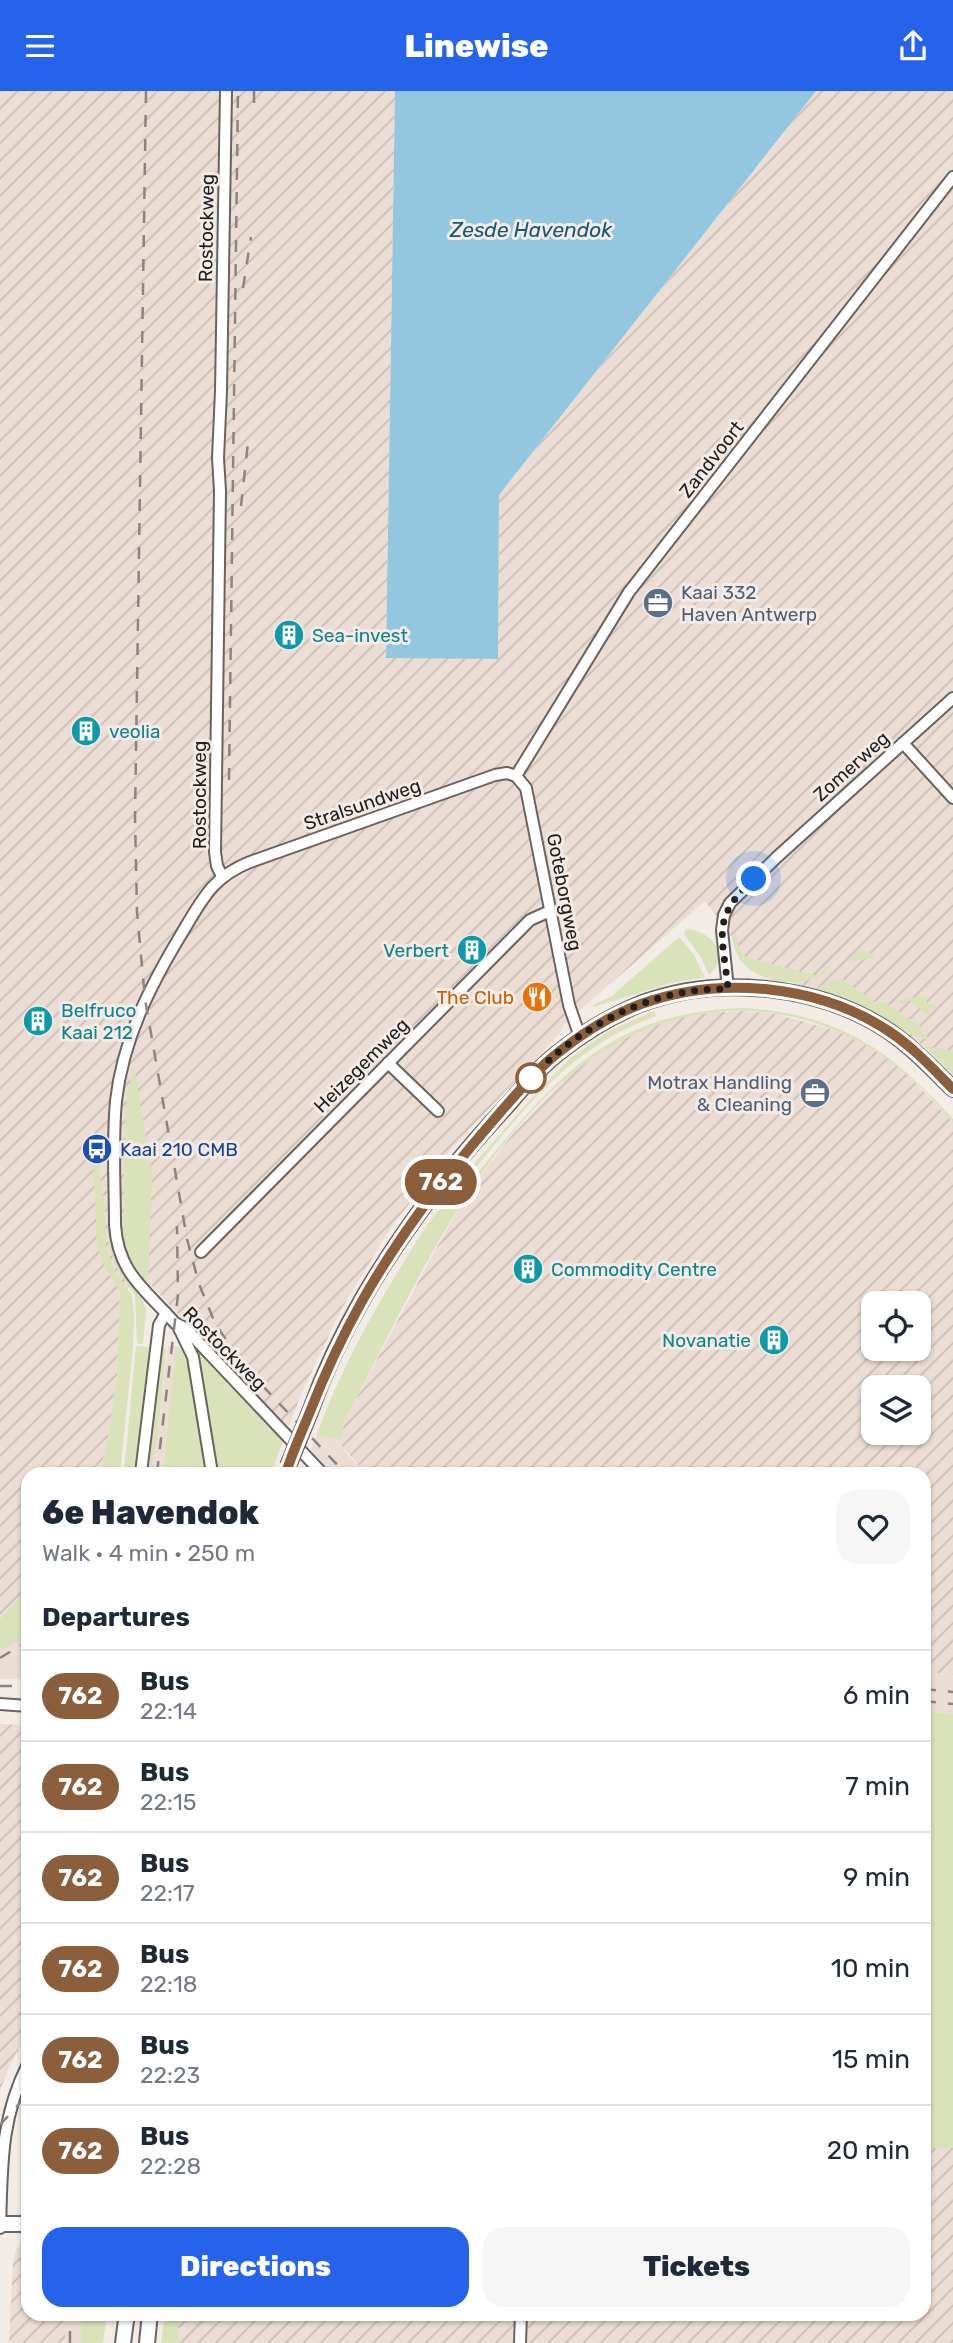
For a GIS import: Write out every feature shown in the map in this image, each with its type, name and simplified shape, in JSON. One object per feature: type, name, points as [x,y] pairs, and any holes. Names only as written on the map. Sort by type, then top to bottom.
[{"type":"main road","points":[[288,1467],[356,1309],[388,1255],[462,1155],[533,1076],[580,1037],[608,1019],[653,1000],[689,991],[779,990],[850,1010],[890,1032],[923,1059],[953,1089]]},
{"type":"main road","points":[[0,2225],[21,2224]]},
{"type":"main road","points":[[123,2343],[126,2321]]},
{"type":"street","name":"Rostockweg","points":[[226,91],[218,458],[220,491],[215,852],[222,876],[202,899],[147,994],[130,1039],[116,1102],[115,1205],[118,1251],[130,1274],[177,1326],[184,1328],[316,1467]]},
{"type":"street","name":"Zandvoort","points":[[516,776],[629,592],[953,177]]},
{"type":"street","name":"Zomerweg","points":[[728,989],[722,930],[724,915],[730,903],[953,698]]},
{"type":"street","points":[[904,743],[953,797]]},
{"type":"street","name":"Stralsundweg","points":[[222,876],[250,862],[495,775],[507,772],[516,776]]},
{"type":"street","name":"Goteborgweg","points":[[516,776],[526,788],[569,1005],[580,1037]]},
{"type":"street","name":"Heizegemweg","points":[[201,1252],[530,920],[550,911]]},
{"type":"street","points":[[388,1063],[438,1111]]},
{"type":"street","points":[[142,1467],[159,1325],[166,1313]]},
{"type":"street","points":[[177,1326],[193,1357],[211,1467]]},
{"type":"street","points":[[0,1704],[21,1706]]},
{"type":"street","points":[[0,2225],[3,2138],[21,2080]]},
{"type":"street","points":[[520,2343],[521,2321]]},
{"type":"shaded area","points":[[0,91],[395,91],[386,657],[498,659],[499,495],[816,91],[953,91],[953,1075],[924,1046],[885,1019],[850,1001],[751,970],[740,960],[732,937],[705,901],[563,1025],[561,1032],[452,1148],[390,1229],[342,1308],[288,1428],[148,1282],[120,1290],[117,1375],[101,1467],[21,1467],[21,1597],[0,1619]]},
{"type":"shaded area","points":[[745,1011],[776,1014],[840,1032],[870,1047],[895,1064],[953,1123],[953,1675],[931,1672],[931,1467],[361,1467],[341,1445],[345,1420],[469,1191],[512,1135],[571,1073],[611,1045],[646,1028],[682,1017]]},
{"type":"shaded area","points":[[168,1346],[175,1346],[164,1467],[151,1467]]},
{"type":"shaded area","points":[[316,1436],[341,1439],[344,1451],[360,1467],[325,1467],[310,1452]]},
{"type":"shaded area","points":[[21,1640],[21,1679],[0,1679],[0,1651]]},
{"type":"shaded area","points":[[931,1672],[953,1675],[953,1714],[931,1712]]},
{"type":"shaded area","points":[[0,1724],[21,1725],[21,2045],[0,2091]]},
{"type":"shaded area","points":[[931,2148],[953,2148],[953,2343],[166,2343],[168,2321],[931,2321]]},
{"type":"shaded area","points":[[21,2243],[21,2321],[65,2321],[65,2343],[9,2343],[16,2249]]},
{"type":"shaded area","points":[[65,2321],[81,2321],[81,2343],[65,2343]]},
{"type":"green space","points":[[686,929],[703,934],[716,945],[719,960],[709,975],[701,957],[684,934]]},
{"type":"green space","points":[[736,936],[740,951],[746,957],[814,975],[820,974],[828,965],[830,967],[813,979],[802,981],[766,978],[741,961],[732,937]]},
{"type":"green space","points":[[679,937],[694,955],[705,977],[671,983],[594,1007],[593,1005],[612,996]]},
{"type":"green space","points":[[858,950],[869,951],[875,958],[847,962]]},
{"type":"green space","points":[[841,979],[876,1002],[886,1003],[921,1027],[929,1039],[911,1035],[853,1002],[815,989]]},
{"type":"green space","points":[[926,995],[927,1003],[935,1005],[936,1008],[930,1009],[930,1016],[909,1000],[904,1005],[898,1001]]},
{"type":"green space","points":[[745,1008],[809,1018],[861,1040],[908,1074],[930,1095],[953,1119],[953,1123],[924,1090],[894,1064],[828,1027],[779,1014],[754,1011],[729,1011],[657,1025],[594,1057],[539,1104],[491,1161],[449,1224],[411,1291],[345,1420],[341,1439],[316,1436],[355,1348],[423,1230],[560,1080],[590,1056],[621,1037],[657,1022],[698,1012]]},
{"type":"green space","points":[[654,1011],[656,1016],[609,1038],[569,1066],[534,1099],[465,1180],[441,1202],[570,1058],[609,1031]]},
{"type":"green space","points":[[924,1046],[953,1051],[953,1075]]},
{"type":"green space","points":[[134,1066],[152,1173],[148,1282],[126,1251],[123,1223],[124,1130]]},
{"type":"green space","points":[[93,1162],[98,1162],[105,1206],[106,1248],[116,1273],[132,1295],[134,1316],[121,1467],[101,1467],[117,1375],[120,1290],[106,1271],[97,1245]]},
{"type":"green space","points":[[108,1212],[112,1252],[119,1268],[142,1299],[146,1310],[143,1344],[137,1344],[135,1296],[117,1269],[108,1242]]},
{"type":"green space","points":[[167,1345],[157,1440],[151,1467],[149,1467],[162,1348],[166,1349]]},
{"type":"green space","points":[[136,1346],[150,1347],[137,1467],[125,1467]]},
{"type":"green space","points":[[175,1346],[179,1347],[190,1372],[204,1467],[164,1467]]},
{"type":"green space","points":[[200,1352],[284,1439],[273,1467],[216,1467],[203,1377],[196,1355]]},
{"type":"green space","points":[[21,1597],[21,1640],[0,1651],[0,1619]]},
{"type":"green space","points":[[931,1712],[953,1714],[953,2148],[931,2148]]},
{"type":"green space","points":[[81,2321],[106,2321],[103,2343],[81,2343]]},
{"type":"green space","points":[[164,2321],[179,2321],[177,2343],[161,2343]]},
{"type":"water","name":"Zesde Havendok","points":[[395,91],[816,91],[499,495],[498,659],[386,658]]},
{"type":"railway","points":[[146,91],[135,817],[137,912],[145,999],[187,1239],[199,1284],[215,1323],[242,1364],[339,1467]]},
{"type":"railway","points":[[229,780],[238,91]]},
{"type":"railway","points":[[254,91],[254,103]]},
{"type":"railway","points":[[243,288],[251,237]]},
{"type":"railway","points":[[241,506],[248,442]]},
{"type":"railway","points":[[158,1467],[178,1295],[177,1226]]},
{"type":"railway","points":[[0,1658],[21,1645]]},
{"type":"railway","points":[[0,1686],[21,1686]]},
{"type":"railway","points":[[931,1690],[953,1692]]},
{"type":"railway","points":[[931,1702],[953,1704]]},
{"type":"railway","points":[[0,2125],[21,2102]]},
{"type":"railway","points":[[70,2321],[70,2343]]},
{"type":"bus line","name":"762","points":[[288,1467],[325,1373],[356,1309],[388,1255],[462,1155],[533,1076],[560,1052],[608,1019],[653,1000],[689,991],[779,990],[850,1010],[890,1032],[923,1059],[953,1089]]},
{"type":"place","name":"Kaai 332 Haven Antwerp","points":[[658,603]]},
{"type":"place","name":"Sea-invest","points":[[289,635]]},
{"type":"place","name":"veolia","points":[[86,731]]},
{"type":"place","name":"Verbert","points":[[472,950]]},
{"type":"place","name":"The Club","points":[[537,997]]},
{"type":"place","name":"Belfruco Kaai 212","points":[[38,1021]]},
{"type":"place","name":"Motrax Handling & Cleaning","points":[[815,1093]]},
{"type":"place","name":"Kaai 210 CMB","points":[[97,1149]]},
{"type":"place","name":"Commodity Centre","points":[[528,1269]]},
{"type":"place","name":"Novanatie","points":[[774,1340]]},
{"type":"route","points":[[531,1078],[560,1052],[608,1019],[653,1000],[689,991],[728,989],[722,930],[724,915],[730,903],[754,879]]}]
